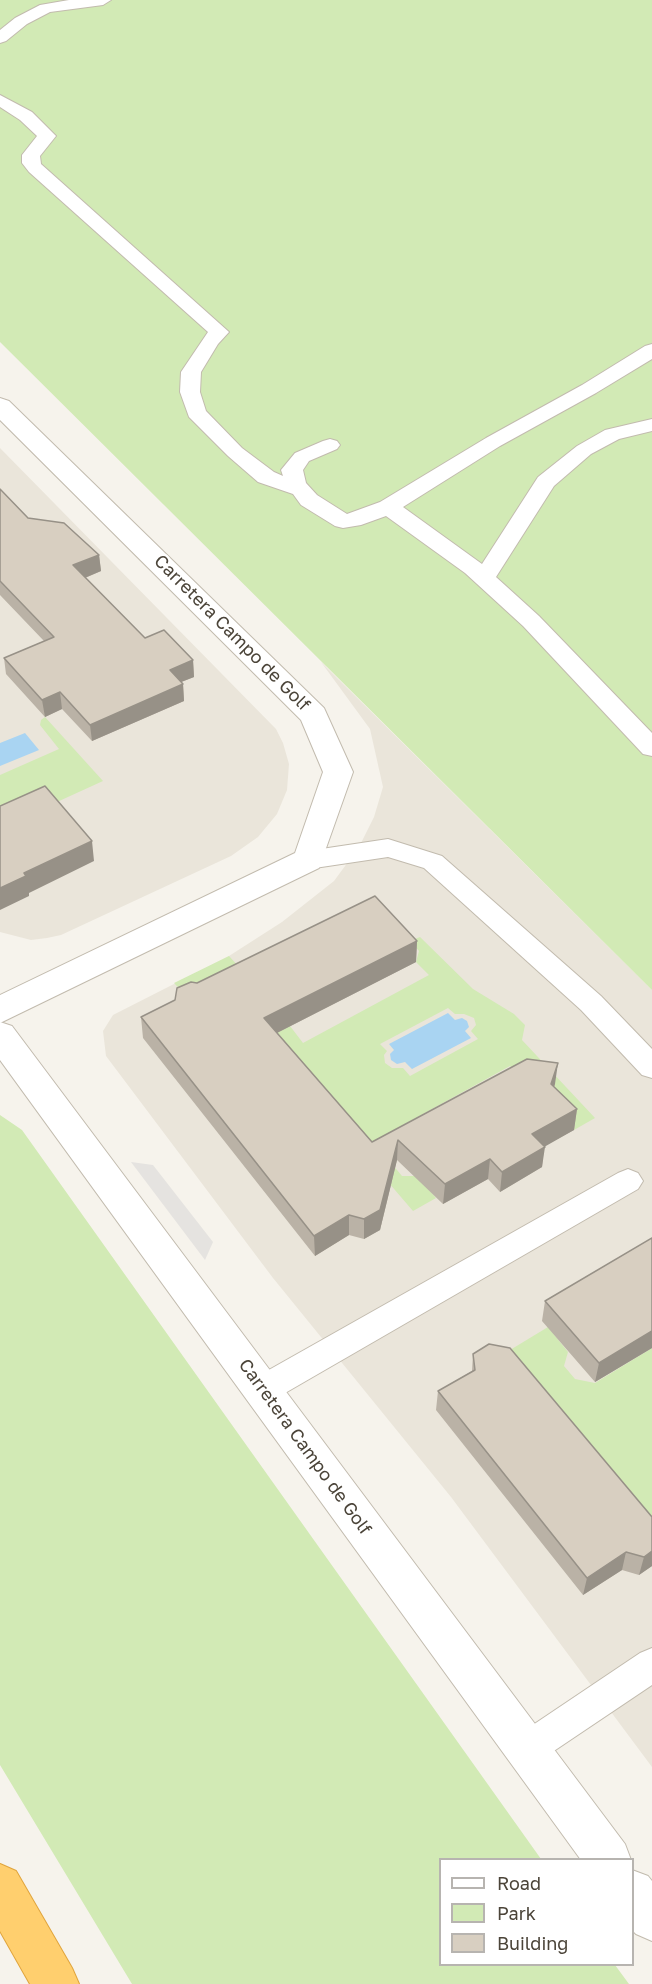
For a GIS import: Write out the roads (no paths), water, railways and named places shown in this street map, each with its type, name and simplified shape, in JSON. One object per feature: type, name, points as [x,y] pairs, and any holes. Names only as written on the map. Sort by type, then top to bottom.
[{"type":"highway","points":[[0,1887],[56,1984]]},
{"type":"street","name":"Carretera Campo de Golf","points":[[0,406],[314,715],[338,772],[308,860]]},
{"type":"street","points":[[0,1010],[308,860]]},
{"type":"street","name":"Carretera Campo de Golf","points":[[0,1035],[608,1858]]},
{"type":"street","points":[[634,1893],[652,1918]]},
{"type":"lane","points":[[0,38],[21,21],[46,8],[103,0]]},
{"type":"lane","points":[[0,100],[26,116],[47,136],[31,154],[31,164],[193,310],[210,321],[219,332],[210,341],[191,372],[190,392],[196,412],[235,452],[266,477],[301,490]]},
{"type":"lane","points":[[330,445],[302,457],[292,470],[296,484],[309,500],[343,521],[361,518],[388,507],[493,442],[589,389],[652,350]]},
{"type":"lane","points":[[484,578],[546,482],[584,450],[612,434],[652,425]]},
{"type":"lane","points":[[388,507],[484,578],[531,621],[652,748]]},
{"type":"lane","points":[[308,860],[388,848],[433,862],[591,1003],[652,1067]]},
{"type":"lane","points":[[262,1390],[628,1181]]},
{"type":"lane","points":[[527,1749],[652,1665]]},
{"type":"water","points":[[25,733],[39,750],[0,766],[0,743]]},
{"type":"water","points":[[448,1013],[455,1020],[462,1018],[467,1021],[469,1027],[465,1031],[471,1038],[412,1069],[405,1062],[397,1064],[391,1060],[390,1054],[394,1050],[389,1044]]}]
